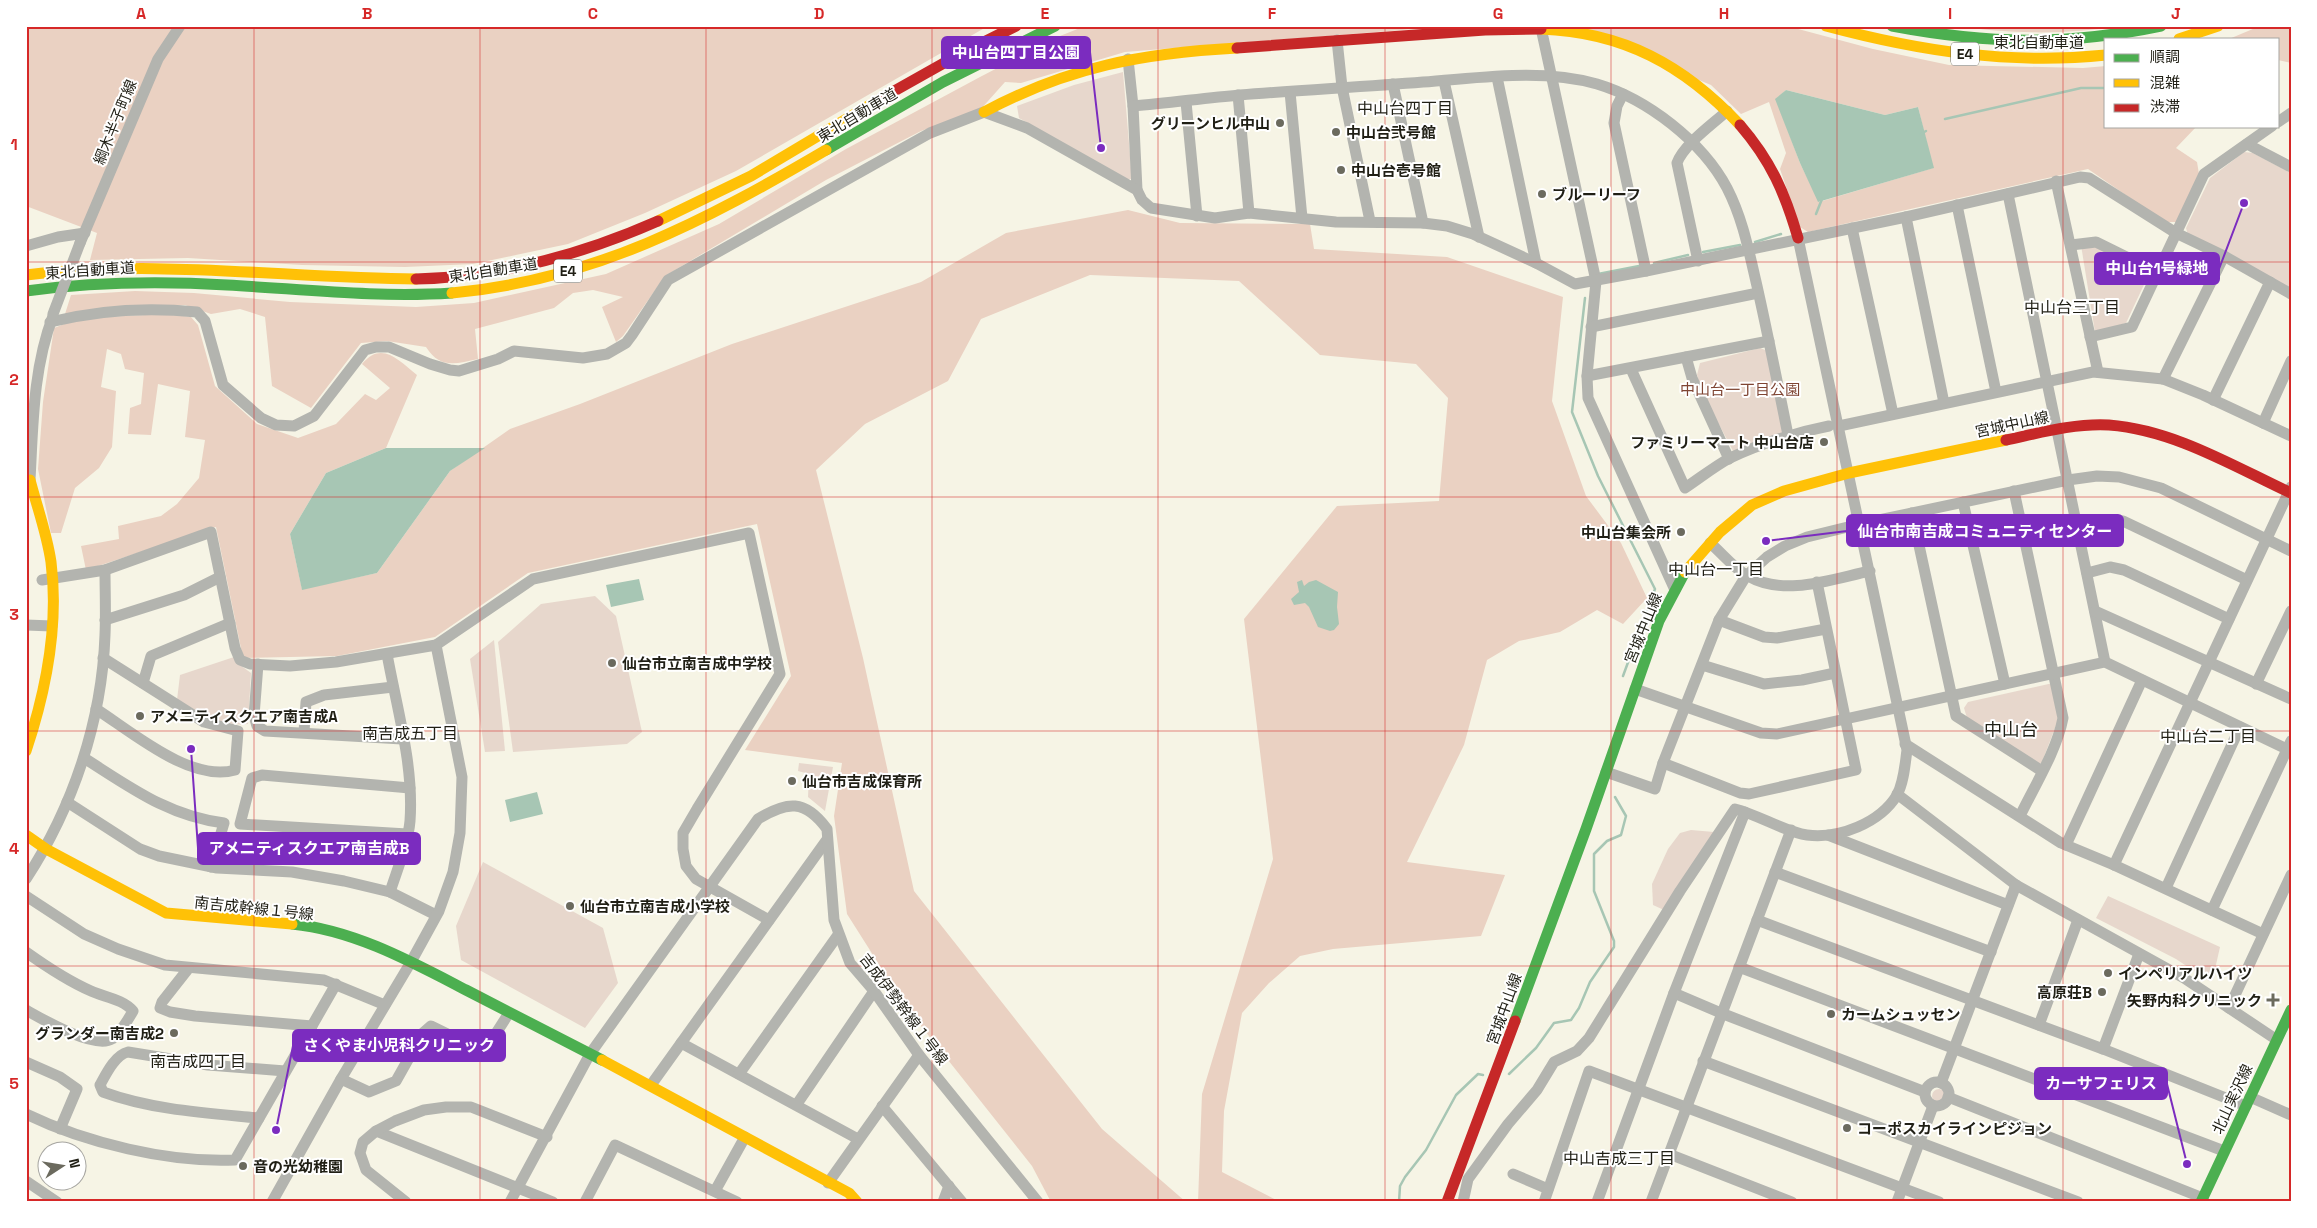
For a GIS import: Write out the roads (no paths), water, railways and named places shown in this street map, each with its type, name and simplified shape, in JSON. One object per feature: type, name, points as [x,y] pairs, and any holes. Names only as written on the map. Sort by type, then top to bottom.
[{"type":"main road","name":"東北自動車道","points":[[26,275],[83,269],[154,267],[367,279],[422,280],[478,275],[548,260],[584,250],[636,231],[709,198],[748,178],[927,73],[1016,26]]},
{"type":"main road","name":"東北自動車道","points":[[26,291],[54,286],[140,281],[199,282],[391,296],[473,291],[549,277],[630,251],[730,205],[942,82],[1055,26]]},
{"type":"main road","name":"東北自動車道","points":[[1826,26],[1881,40],[1980,56],[2046,59],[2104,55]]},
{"type":"main road","name":"東北自動車道","points":[[1892,26],[1942,36],[2042,43],[2088,40],[2161,26]]},
{"type":"main road","points":[[2182,38],[2218,26]]},
{"type":"main road","points":[[984,112],[1013,96],[1054,79],[1128,59],[1337,40],[1542,28],[1562,29],[1595,35],[1626,44],[1661,60],[1690,77],[1727,110],[1759,146],[1787,199],[1798,238]]},
{"type":"main road","name":"宮城中山線","points":[[1447,1202],[1606,772],[1659,621],[1685,571],[1720,532],[1752,506],[1784,491],[1849,474],[2056,429],[2106,426],[2150,431],[2204,452],[2290,491]]},
{"type":"main road","points":[[26,751],[34,730],[45,684],[47,626],[47,579],[30,480]]},
{"type":"main road","points":[[26,728],[47,626]]},
{"type":"main road","name":"南吉成幹線１号線","points":[[26,835],[46,849],[166,913],[298,925],[334,933],[375,946],[412,962],[651,1085],[745,1138],[849,1193],[857,1202]]},
{"type":"main road","name":"北山実沢線","points":[[2202,1200],[2291,1010]]},
{"type":"street","name":"綱木半子町線","points":[[30,480],[31,399],[52,318],[82,238],[158,59],[180,26]]},
{"type":"street","points":[[1542,28],[1550,76],[1596,281],[1587,376],[1588,398],[1675,590]]},
{"type":"street","points":[[1337,40],[1342,87],[1370,221]]},
{"type":"street","points":[[1128,59],[1133,106],[1136,190],[1142,200],[1151,208],[1215,218],[1249,213],[1336,222],[1423,222],[1447,226],[1479,237],[1536,263],[1575,284],[1698,261],[1798,238],[1906,217],[2080,176],[2089,178],[2176,233],[2224,256],[2291,294]]},
{"type":"street","points":[[1133,106],[1186,102],[1238,95],[1497,77],[1550,76],[1596,84],[1623,94],[1661,115],[1692,143],[1726,187],[1742,221],[1788,435]]},
{"type":"street","points":[[1497,77],[1536,263]]},
{"type":"street","points":[[1444,81],[1479,237]]},
{"type":"street","points":[[1393,84],[1423,222]]},
{"type":"street","points":[[1290,92],[1302,218]]},
{"type":"street","points":[[1623,94],[1617,106],[1614,124],[1646,271]]},
{"type":"street","points":[[1238,95],[1249,213]]},
{"type":"street","points":[[1186,102],[1197,216]]},
{"type":"street","points":[[1698,261],[1677,163],[1679,156],[1727,110]]},
{"type":"street","points":[[52,318],[80,314],[164,309],[197,312],[205,321],[223,385],[246,406],[270,423],[286,427],[294,426],[314,416],[365,350],[376,347],[389,347],[450,370],[469,369],[514,352],[583,358],[608,354],[626,343],[668,280],[930,134],[984,112],[1027,128],[1136,190]]},
{"type":"street","points":[[2280,121],[2291,113]]},
{"type":"street","points":[[2090,337],[2132,327],[2204,174],[2269,128]]},
{"type":"street","points":[[2248,144],[2291,168]]},
{"type":"street","points":[[2056,181],[2098,372]]},
{"type":"street","points":[[2008,194],[2106,662]]},
{"type":"street","points":[[1957,205],[1996,392]]},
{"type":"street","points":[[1906,217],[1944,403]]},
{"type":"street","points":[[1852,228],[1893,414]]},
{"type":"street","points":[[26,246],[58,237],[82,238]]},
{"type":"street","points":[[1463,1202],[1468,1179],[1508,1124],[1537,1090],[1554,1062],[1577,1051],[1589,1038],[1680,892],[1735,809],[1806,835],[1828,836],[1849,831],[1880,813],[1897,794],[1904,766],[1906,744],[1849,474],[1834,426],[1798,238]]},
{"type":"street","points":[[2071,245],[2096,242],[2157,272]]},
{"type":"street","points":[[2164,380],[2224,256]]},
{"type":"street","points":[[2213,400],[2270,282]]},
{"type":"street","points":[[1591,327],[1758,293]]},
{"type":"street","points":[[1587,376],[1769,341]]},
{"type":"street","points":[[1686,358],[1692,378],[1729,459]]},
{"type":"street","points":[[2263,423],[2291,360]]},
{"type":"street","points":[[1631,369],[1685,488],[1729,459],[1788,435],[2046,381],[2098,372],[2164,380],[2291,436]]},
{"type":"street","points":[[1606,772],[1655,789],[1663,763],[1719,620],[1746,576],[1767,557],[1785,546],[1808,537],[1860,524],[2068,480],[2098,476],[2119,476],[2161,488],[2291,551]]},
{"type":"street","points":[[2014,491],[2062,718],[2061,727],[2020,816]]},
{"type":"street","points":[[2114,865],[2265,539],[2290,491]]},
{"type":"street","points":[[1964,502],[2005,684]]},
{"type":"street","points":[[1912,513],[1956,716],[2042,771]]},
{"type":"street","points":[[2078,527],[2110,520],[2123,521],[2247,580]]},
{"type":"street","points":[[47,579],[105,570],[211,532],[235,648],[240,660],[258,664],[290,666],[336,662],[436,645],[533,579],[749,533],[780,674],[684,833],[682,849],[686,866],[696,879],[769,920]]},
{"type":"street","points":[[1710,543],[1746,576],[1768,586],[1817,582],[1870,571]]},
{"type":"street","points":[[2087,573],[2110,567],[2124,570],[2229,619]]},
{"type":"street","points":[[26,879],[46,849],[84,758],[96,709],[103,658],[105,570]]},
{"type":"street","points":[[105,620],[184,595],[220,577]]},
{"type":"street","points":[[1663,763],[1740,793],[1749,794],[1856,770],[1817,582]]},
{"type":"street","points":[[2095,611],[2291,699]]},
{"type":"street","points":[[2256,684],[2291,611]]},
{"type":"street","points":[[1719,620],[1764,637],[1776,638],[1826,629]]},
{"type":"street","points":[[143,683],[151,656],[230,623]]},
{"type":"street","points":[[26,625],[47,626]]},
{"type":"street","points":[[272,1202],[341,1078],[412,962],[436,915],[453,872],[460,833],[462,777],[436,645]]},
{"type":"street","points":[[387,654],[410,788],[410,823],[390,892]]},
{"type":"street","points":[[96,709],[173,760],[214,773],[235,770],[238,731],[204,722],[103,658]]},
{"type":"street","points":[[1635,689],[1761,733],[1777,734],[2106,662],[2190,703],[2290,747],[2212,910]]},
{"type":"street","points":[[258,664],[254,716],[257,726],[265,731],[402,739]]},
{"type":"street","points":[[1702,664],[1764,684],[1802,680],[1835,673]]},
{"type":"street","points":[[2066,845],[2142,680]]},
{"type":"street","points":[[304,732],[306,702],[324,695],[393,687]]},
{"type":"street","points":[[2166,888],[2240,726]]},
{"type":"street","points":[[1906,744],[2066,845],[2166,888],[2263,934]]},
{"type":"street","points":[[84,758],[166,808],[205,820],[224,823],[211,867]]},
{"type":"street","points":[[407,834],[240,824],[252,778],[262,775],[410,788]]},
{"type":"street","points":[[1897,794],[2016,885],[2184,978],[2277,1040]]},
{"type":"street","points":[[67,802],[140,849],[158,856],[211,867],[292,872],[344,881],[390,892],[436,915]]},
{"type":"street","name":"吉成伊勢幹線１号線","points":[[510,1202],[547,1137],[590,1054],[758,819],[771,811],[789,804],[804,807],[819,818],[826,829],[834,920],[850,963],[874,990],[919,1055],[1038,1202]]},
{"type":"street","points":[[1597,1202],[1674,993],[1745,812]]},
{"type":"street","points":[[1651,1202],[1685,1107],[1791,830]]},
{"type":"street","points":[[1828,836],[2008,905]]},
{"type":"street","points":[[651,1085],[826,841]]},
{"type":"street","points":[[1775,872],[1991,952]]},
{"type":"street","points":[[2229,1008],[2291,875]]},
{"type":"street","points":[[1941,1083],[2016,885]]},
{"type":"street","points":[[26,896],[84,934],[118,949],[165,965],[188,969],[324,980],[385,1005]]},
{"type":"street","points":[[1756,920],[2248,1102],[2291,1115]]},
{"type":"street","points":[[2039,1024],[2078,920]]},
{"type":"street","points":[[739,1074],[838,935]]},
{"type":"street","points":[[26,952],[68,980],[92,992],[123,1003],[133,1011],[112,1039],[104,1041],[79,1036],[26,1010]]},
{"type":"street","points":[[2103,1049],[2139,954]]},
{"type":"street","points":[[1739,967],[2224,1151]]},
{"type":"street","points":[[188,969],[162,1002],[160,1008],[170,1012],[195,1016],[312,1026]]},
{"type":"street","points":[[26,1114],[60,1129],[119,1146],[169,1156],[235,1160],[336,984]]},
{"type":"street","points":[[796,1104],[874,990]]},
{"type":"street","points":[[1674,993],[1925,1092]]},
{"type":"street","points":[[341,1078],[369,1092],[396,1081],[423,1033],[431,1026],[484,1052],[509,1013]]},
{"type":"street","points":[[681,1043],[858,1139]]},
{"type":"street","points":[[259,1118],[171,1108],[120,1098],[104,1092],[100,1085],[116,1060],[122,1054],[128,1052],[177,1061],[285,1071]]},
{"type":"street","points":[[828,1183],[919,1055]]},
{"type":"street","points":[[1703,1061],[2078,1202]]},
{"type":"street","points":[[26,1062],[60,1077],[77,1089],[60,1129]]},
{"type":"street","points":[[1544,1202],[1590,1071],[1939,1202]]},
{"type":"street","points":[[1941,1083],[1948,1090],[1948,1097],[1941,1106],[1933,1106],[1926,1099],[1925,1092],[1931,1084],[1941,1083]]},
{"type":"street","points":[[1948,1097],[2202,1200]]},
{"type":"street","points":[[882,1106],[962,1202]]},
{"type":"street","points":[[1897,1202],[1933,1106]]},
{"type":"street","points":[[406,1202],[366,1170],[360,1153],[363,1142],[376,1131],[424,1110],[446,1107],[471,1107],[547,1137]]},
{"type":"street","points":[[376,1131],[553,1202]]},
{"type":"street","points":[[715,1191],[745,1138]]},
{"type":"street","points":[[585,1202],[615,1145],[737,1202]]},
{"type":"street","points":[[1669,1154],[1792,1202]]},
{"type":"street","points":[[1513,1174],[1548,1189]]},
{"type":"street","points":[[26,1181],[57,1202]]},
{"type":"street","points":[[943,1202],[949,1186]]},
{"type":"waterway","points":[[1945,119],[2081,88],[2104,88]]},
{"type":"waterway","points":[[1921,134],[1926,131]]},
{"type":"waterway","points":[[1816,214],[1822,199]]},
{"type":"waterway","points":[[1755,242],[1781,234]]},
{"type":"waterway","points":[[1703,252],[1740,245]]},
{"type":"waterway","points":[[1654,263],[1688,255]]},
{"type":"waterway","points":[[1598,274],[1639,266]]},
{"type":"waterway","points":[[1585,298],[1572,412],[1598,476],[1655,589],[1623,676]]},
{"type":"waterway","points":[[1509,1074],[1536,1048],[1554,1023],[1571,1020],[1579,1008],[1590,982],[1614,947],[1614,941],[1594,891],[1594,854],[1607,841],[1621,835],[1626,816],[1615,797]]},
{"type":"waterway","points":[[1399,1202],[1400,1186],[1426,1150],[1456,1095],[1478,1074],[1483,1075]]},
{"type":"place","name":"グリーンヒル中山","points":[[1280,123]]},
{"type":"place","name":"中山台弐号館","points":[[1336,132]]},
{"type":"place","name":"中山台四丁目公園","points":[[1101,148]]},
{"type":"place","name":"中山台壱号館","points":[[1341,170]]},
{"type":"place","name":"ブルーリーフ","points":[[1542,194]]},
{"type":"place","name":"中山台1号緑地","points":[[2244,203]]},
{"type":"place","name":"ファミリーマート 中山台店","points":[[1824,442]]},
{"type":"place","name":"中山台集会所","points":[[1681,532]]},
{"type":"place","name":"仙台市南吉成コミュニティセンター","points":[[1766,541]]},
{"type":"place","name":"仙台市立南吉成中学校","points":[[612,663]]},
{"type":"place","name":"アメニティスクエア南吉成A","points":[[140,716]]},
{"type":"place","name":"アメニティスクエア南吉成B","points":[[191,749]]},
{"type":"place","name":"仙台市吉成保育所","points":[[792,781]]},
{"type":"place","name":"仙台市立南吉成小学校","points":[[570,906]]},
{"type":"place","name":"インペリアルハイツ","points":[[2108,973]]},
{"type":"place","name":"高原荘B","points":[[2102,992]]},
{"type":"place","name":"矢野内科クリニック","points":[[2273,1000]]},
{"type":"place","name":"カームシュッセン","points":[[1831,1014]]},
{"type":"place","name":"グランダー南吉成2","points":[[174,1033]]},
{"type":"place","name":"コーポスカイラインピジョン","points":[[1847,1128]]},
{"type":"place","name":"さくやま小児科クリニック","points":[[276,1130]]},
{"type":"place","name":"カーサフェリス","points":[[2187,1164]]},
{"type":"place","name":"音の光幼稚園","points":[[243,1166]]},
{"type":"district","name":"中山台四丁目","points":[[1405,108]]},
{"type":"district","name":"中山台三丁目","points":[[2072,307]]},
{"type":"district","name":"中山台一丁目","points":[[1716,569]]},
{"type":"district","name":"中山台","points":[[2011,729]]},
{"type":"district","name":"南吉成五丁目","points":[[410,733]]},
{"type":"district","name":"中山台二丁目","points":[[2208,736]]},
{"type":"district","name":"南吉成四丁目","points":[[198,1061]]},
{"type":"district","name":"中山吉成三丁目","points":[[1619,1158]]},
{"type":"park label","name":"中山台一丁目公園","points":[[1740,389]]}]
